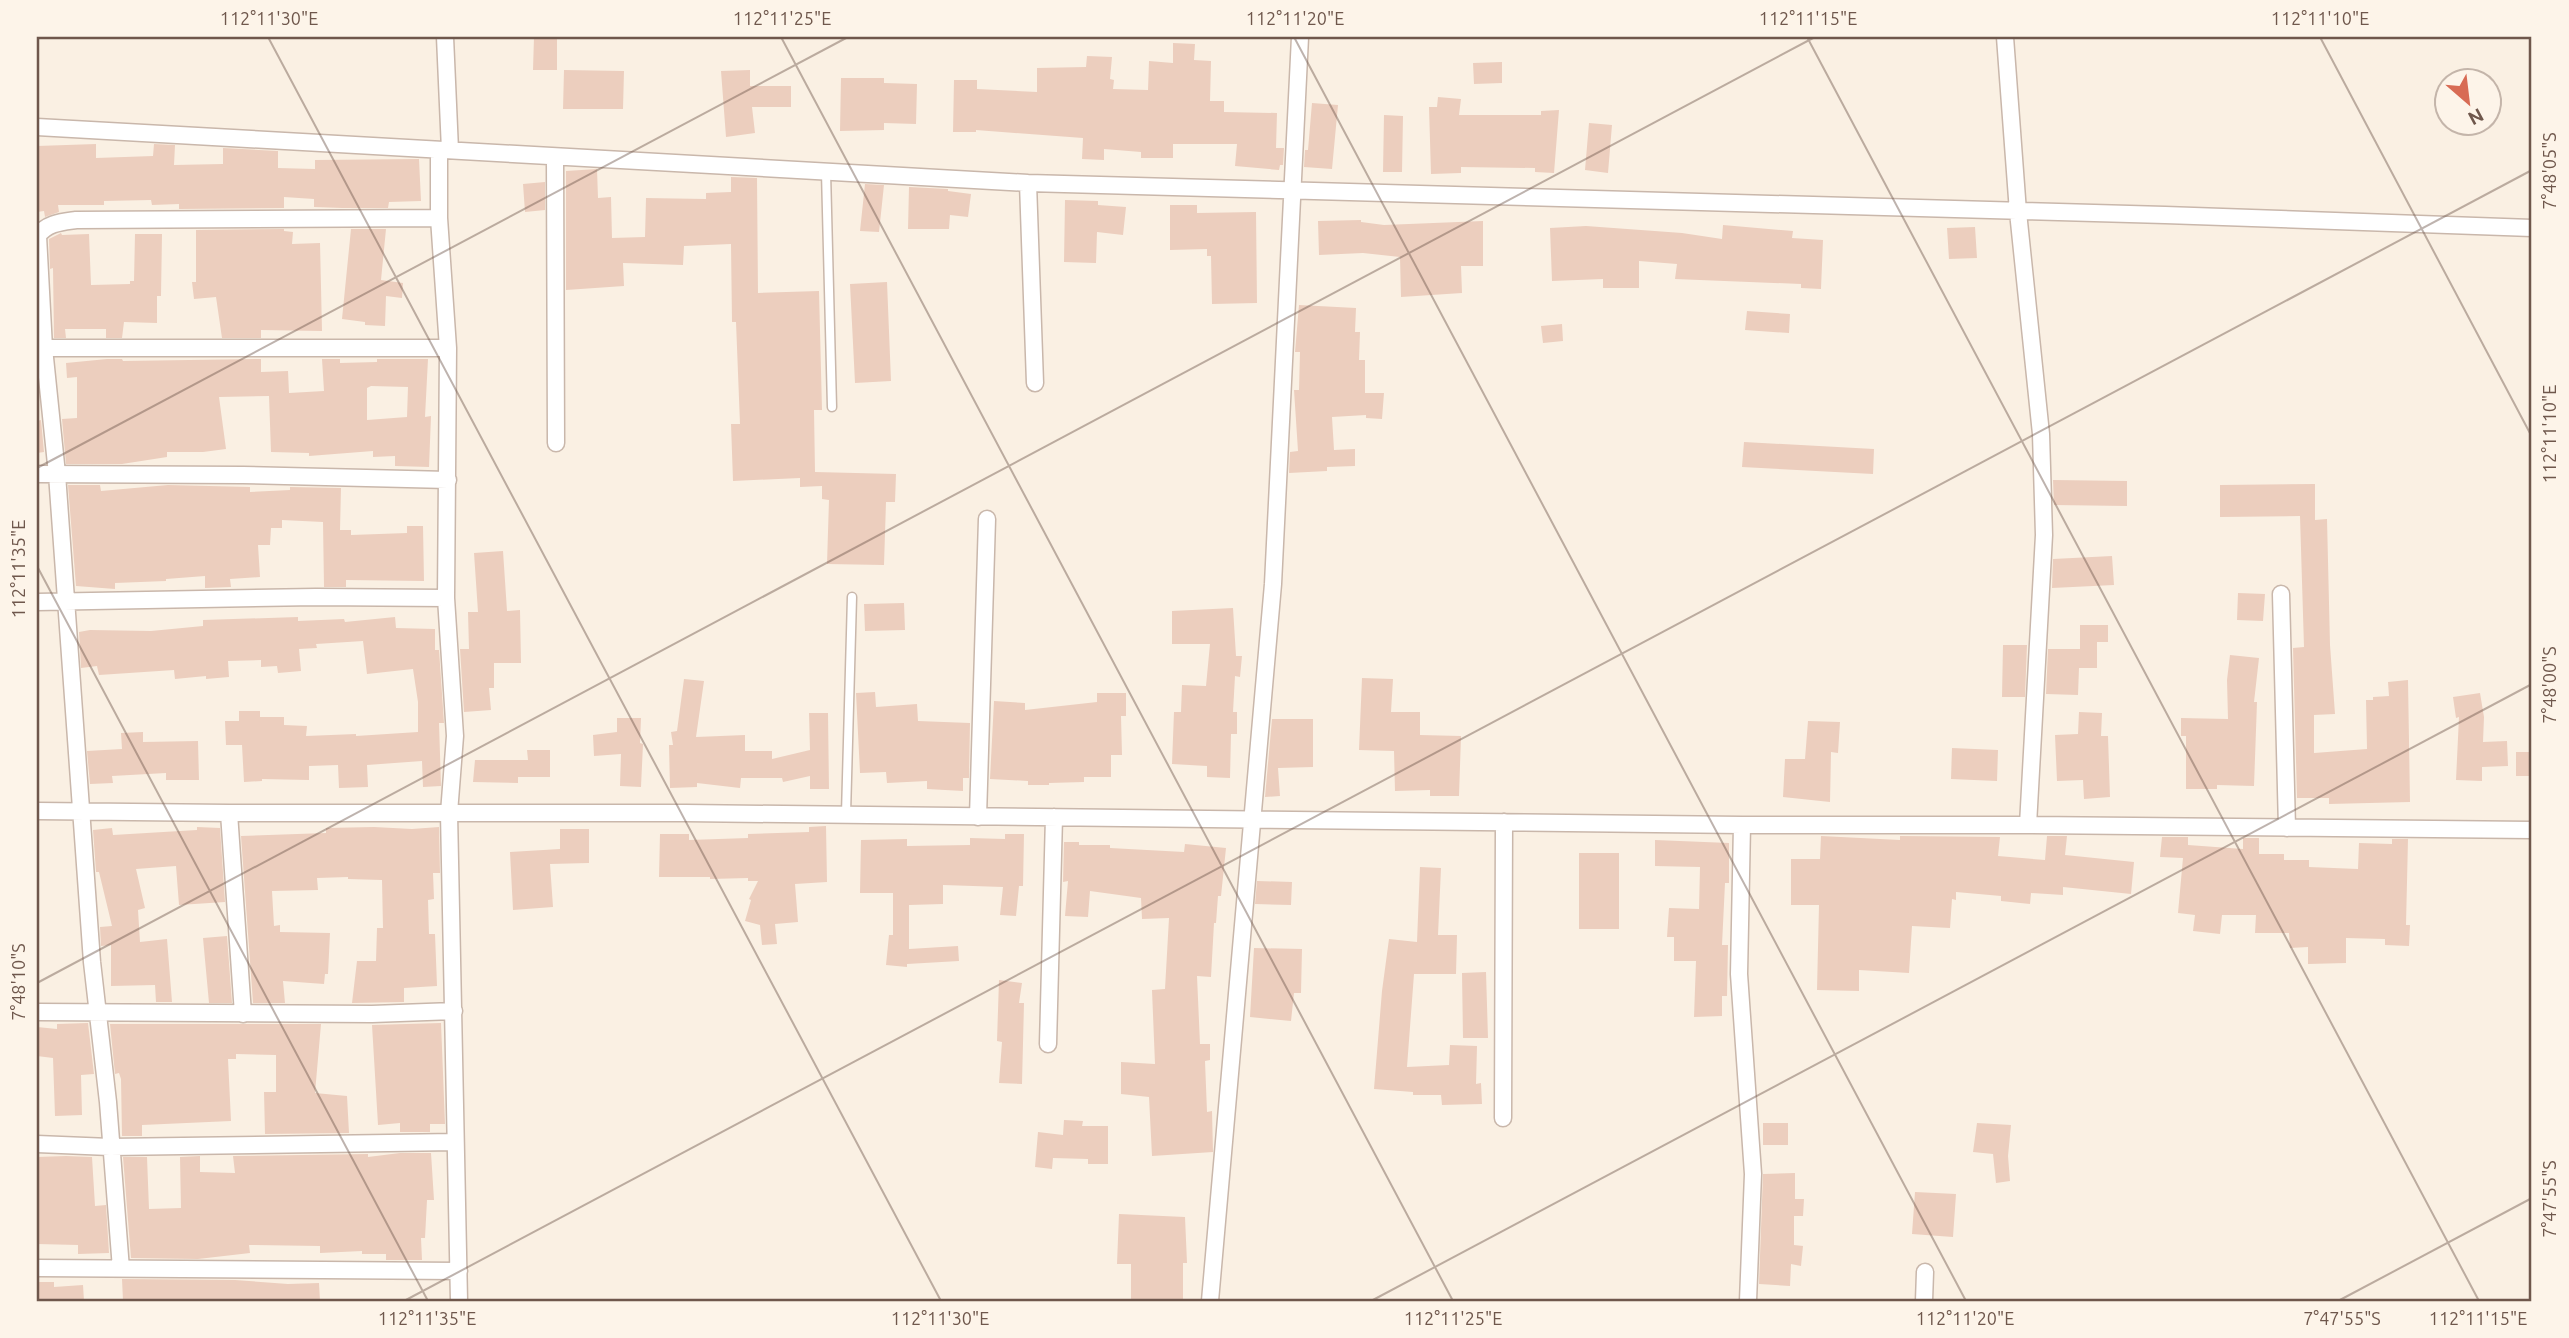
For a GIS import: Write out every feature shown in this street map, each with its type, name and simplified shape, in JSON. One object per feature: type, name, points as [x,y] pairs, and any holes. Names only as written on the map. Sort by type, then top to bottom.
[{"type":"street","points":[[445,37],[444,150],[439,218],[448,348],[446,598],[455,736],[449,813],[459,1301]]},
{"type":"street","points":[[1210,1301],[1273,584],[1300,37]]},
{"type":"street","points":[[2005,37],[2018,212],[2041,434],[2045,535],[2028,825]]},
{"type":"street","points":[[37,127],[1028,183],[2532,229]]},
{"type":"street","points":[[555,157],[556,443]]},
{"type":"street","points":[[1028,183],[1035,383]]},
{"type":"street","points":[[121,1269],[99,1011],[92,962],[57,474],[40,348],[37,240],[41,230],[54,224],[76,220],[439,218]]},
{"type":"street","points":[[40,348],[448,348]]},
{"type":"street","points":[[37,474],[448,480]]},
{"type":"street","points":[[978,817],[987,519]]},
{"type":"street","points":[[2281,594],[2287,828]]},
{"type":"street","points":[[37,602],[316,597],[446,598]]},
{"type":"street","points":[[37,811],[846,814],[1742,825],[2532,830]]},
{"type":"street","points":[[229,813],[243,1014]]},
{"type":"street","points":[[1048,1044],[1054,817]]},
{"type":"street","points":[[1503,1118],[1504,822]]},
{"type":"street","points":[[1742,825],[1739,974],[1753,1174],[1748,1301]]},
{"type":"street","points":[[37,1012],[372,1014],[454,1011]]},
{"type":"street","points":[[37,1144],[110,1147],[455,1142]]},
{"type":"street","points":[[37,1268],[459,1271]]},
{"type":"street","points":[[1924,1301],[1926,1272]]},
{"type":"lane","points":[[826,172],[832,407]]},
{"type":"lane","points":[[846,814],[852,597]]},
{"type":"building","points":[[534,37],[557,37],[557,70],[533,70]]},
{"type":"building","points":[[1173,43],[1195,44],[1194,60],[1211,61],[1210,101],[1224,101],[1224,112],[1277,113],[1276,148],[1284,148],[1283,165],[1280,165],[1279,170],[1235,166],[1237,144],[1173,144],[1173,158],[1141,158],[1141,152],[1104,149],[1104,160],[1082,159],[1083,138],[976,130],[953,132],[954,80],[977,80],[977,89],[1037,92],[1037,68],[1086,67],[1087,56],[1112,57],[1110,79],[1114,80],[1113,89],[1148,90],[1149,61],[1173,63]]},
{"type":"building","points":[[1502,62],[1502,83],[1474,84],[1473,63]]},
{"type":"building","points":[[564,70],[624,71],[623,109],[563,109]]},
{"type":"building","points":[[750,70],[750,86],[791,86],[791,107],[752,107],[755,133],[726,137],[721,71]]},
{"type":"building","points":[[841,78],[884,78],[884,83],[917,84],[916,124],[884,123],[884,130],[840,131]]},
{"type":"building","points":[[1438,97],[1461,99],[1459,115],[1541,115],[1541,111],[1559,110],[1554,173],[1535,172],[1535,168],[1461,167],[1461,173],[1431,174],[1429,107],[1437,107]]},
{"type":"building","points":[[1312,103],[1338,105],[1332,169],[1304,167]]},
{"type":"building","points":[[1384,115],[1403,116],[1402,172],[1383,172]]},
{"type":"building","points":[[1589,123],[1612,125],[1608,173],[1585,170]]},
{"type":"building","points":[[96,144],[96,158],[153,156],[154,144],[175,145],[174,165],[223,164],[223,148],[278,151],[278,168],[315,169],[315,160],[419,159],[421,201],[389,202],[388,208],[342,208],[314,207],[314,199],[284,197],[284,208],[179,209],[179,204],[152,205],[151,200],[104,201],[104,205],[58,205],[59,212],[45,217],[44,211],[37,212],[37,146]]},
{"type":"building","points":[[597,169],[598,198],[611,197],[612,238],[645,237],[646,198],[706,199],[706,193],[731,192],[731,177],[757,178],[758,293],[819,291],[822,410],[814,410],[815,472],[896,474],[895,502],[886,502],[884,565],[827,564],[829,500],[822,499],[822,486],[800,487],[800,478],[733,481],[731,424],[740,424],[736,322],[732,322],[731,244],[684,246],[683,265],[623,263],[624,286],[566,290],[566,171]]},
{"type":"building","points":[[545,182],[545,210],[525,212],[523,184]]},
{"type":"building","points":[[865,184],[884,185],[879,232],[860,231]]},
{"type":"building","points":[[909,187],[948,189],[971,194],[968,217],[950,215],[949,229],[908,229]]},
{"type":"building","points":[[1065,200],[1098,201],[1098,205],[1126,207],[1123,235],[1097,232],[1096,263],[1064,262]]},
{"type":"building","points":[[1170,205],[1197,205],[1197,213],[1256,212],[1257,303],[1212,304],[1211,256],[1207,256],[1207,249],[1170,250]]},
{"type":"building","points":[[1361,220],[1384,225],[1483,221],[1483,266],[1461,266],[1462,293],[1401,297],[1400,257],[1363,253],[1319,255],[1318,221]]},
{"type":"building","points":[[1723,225],[1793,231],[1792,238],[1823,240],[1821,289],[1801,288],[1801,284],[1675,279],[1677,264],[1639,261],[1639,288],[1603,288],[1603,279],[1552,281],[1550,228],[1586,226],[1682,233],[1722,239]]},
{"type":"building","points":[[1975,227],[1977,258],[1949,259],[1947,228]]},
{"type":"building","points":[[284,229],[293,232],[292,244],[320,243],[322,331],[261,330],[261,338],[222,338],[216,297],[194,299],[192,282],[196,282],[196,230]]},
{"type":"building","points":[[351,229],[386,229],[381,280],[403,283],[402,298],[386,296],[385,326],[365,325],[365,322],[342,319]]},
{"type":"building","points":[[61,233],[89,234],[91,285],[130,284],[130,281],[134,281],[135,234],[162,234],[161,296],[157,296],[157,323],[124,322],[122,338],[106,338],[106,329],[65,329],[66,338],[54,338],[53,268],[50,269],[49,239]]},
{"type":"building","points":[[887,282],[891,381],[855,383],[850,284]]},
{"type":"building","points":[[1299,305],[1356,308],[1355,332],[1360,332],[1359,360],[1365,360],[1365,393],[1384,393],[1382,419],[1366,418],[1366,415],[1332,417],[1334,450],[1355,449],[1355,466],[1289,473],[1290,452],[1298,451],[1294,390],[1299,390],[1300,352],[1295,352]]},
{"type":"building","points":[[1747,311],[1790,314],[1789,333],[1745,330]]},
{"type":"building","points":[[1562,324],[1563,341],[1543,343],[1541,326]]},
{"type":"building","points":[[107,359],[261,359],[261,372],[288,371],[289,393],[324,391],[322,359],[340,359],[340,363],[377,362],[377,359],[428,359],[425,417],[431,416],[429,467],[395,466],[395,456],[373,457],[373,451],[309,456],[309,453],[271,452],[269,396],[219,397],[226,449],[167,452],[167,457],[122,464],[66,464],[62,419],[77,418],[77,377],[67,378],[66,363]],"holes":[[[408,387],[407,417],[367,420],[367,388]]]},
{"type":"building","points":[[41,420],[44,452],[37,453],[37,421]]},
{"type":"building","points":[[1744,442],[1874,449],[1873,474],[1742,467]]},
{"type":"building","points":[[2053,480],[2127,481],[2127,506],[2054,505]]},
{"type":"building","points":[[2315,484],[2315,520],[2327,519],[2330,645],[2335,714],[2314,715],[2314,753],[2367,749],[2366,700],[2389,696],[2388,682],[2408,680],[2410,802],[2329,804],[2329,798],[2297,798],[2293,648],[2304,647],[2300,516],[2220,517],[2220,485]]},
{"type":"building","points":[[68,485],[100,485],[101,491],[168,485],[250,487],[250,492],[290,490],[290,487],[341,488],[340,530],[351,530],[351,535],[407,533],[407,526],[423,526],[424,581],[346,580],[346,587],[324,587],[323,522],[282,520],[282,528],[271,528],[270,545],[258,545],[260,577],[230,579],[231,587],[205,588],[205,576],[115,583],[115,589],[76,586]]},
{"type":"building","points":[[503,551],[507,611],[520,610],[521,663],[494,663],[494,688],[489,688],[491,710],[464,712],[460,649],[469,649],[468,612],[478,612],[474,553]]},
{"type":"building","points":[[2112,556],[2114,585],[2052,588],[2053,559]]},
{"type":"building","points":[[2238,593],[2265,594],[2263,621],[2237,620]]},
{"type":"building","points":[[904,603],[905,630],[865,631],[864,604]]},
{"type":"building","points":[[1233,608],[1236,656],[1242,656],[1240,677],[1235,676],[1233,712],[1237,712],[1237,734],[1231,734],[1230,778],[1207,777],[1207,766],[1172,764],[1174,712],[1181,712],[1182,685],[1206,686],[1210,644],[1172,644],[1172,611]]},
{"type":"building","points":[[298,617],[298,621],[344,619],[345,622],[395,617],[396,628],[435,629],[444,723],[439,723],[441,786],[423,787],[422,761],[367,765],[368,787],[339,788],[338,765],[309,766],[309,780],[262,779],[244,782],[242,745],[226,745],[225,721],[239,721],[239,711],[260,711],[260,717],[284,717],[284,725],[307,726],[306,736],[418,732],[418,702],[413,669],[367,674],[363,641],[316,644],[317,648],[299,649],[301,671],[278,673],[277,666],[261,667],[261,660],[228,661],[229,677],[206,679],[206,676],[175,679],[174,670],[99,675],[97,666],[81,668],[79,632],[151,631],[203,626],[203,620]]},
{"type":"building","points":[[2080,625],[2108,625],[2108,642],[2097,642],[2097,668],[2079,668],[2078,695],[2046,694],[2048,649],[2080,649]]},
{"type":"building","points":[[2003,645],[2027,645],[2025,697],[2002,697]]},
{"type":"building","points":[[2230,655],[2259,658],[2254,702],[2257,702],[2254,786],[2217,785],[2217,789],[2186,789],[2186,736],[2181,736],[2181,718],[2228,719],[2227,680]]},
{"type":"building","points":[[1362,678],[1393,679],[1391,712],[1420,712],[1420,735],[1461,736],[1459,796],[1430,796],[1430,790],[1395,791],[1394,751],[1359,750]]},
{"type":"building","points":[[684,679],[704,681],[696,737],[745,735],[745,751],[772,751],[772,759],[810,750],[809,713],[828,713],[829,789],[810,789],[810,776],[783,782],[782,778],[741,778],[740,788],[697,783],[697,787],[670,788],[669,745],[673,745],[671,732],[677,731]]},
{"type":"building","points":[[875,692],[876,707],[917,704],[918,721],[970,723],[969,778],[963,778],[963,791],[927,789],[927,781],[887,783],[886,772],[860,773],[856,693]]},
{"type":"building","points":[[1097,693],[1126,693],[1126,716],[1121,716],[1122,755],[1111,755],[1111,777],[1084,777],[1084,782],[1049,785],[1028,785],[1028,781],[990,779],[994,701],[1025,703],[1025,710],[1097,702]]},
{"type":"building","points":[[2480,693],[2484,717],[2483,742],[2507,741],[2508,766],[2482,767],[2482,781],[2456,780],[2459,717],[2456,718],[2453,697]]},
{"type":"building","points":[[2079,712],[2102,713],[2101,736],[2108,736],[2110,797],[2084,799],[2083,780],[2057,781],[2055,735],[2078,734]]},
{"type":"building","points":[[617,718],[641,718],[641,787],[620,786],[621,754],[594,756],[593,735],[617,732]]},
{"type":"building","points":[[1272,719],[1313,719],[1313,767],[1278,768],[1280,796],[1265,797]]},
{"type":"building","points":[[1808,721],[1840,722],[1838,753],[1831,752],[1830,802],[1783,797],[1785,759],[1805,759]]},
{"type":"building","points":[[143,732],[143,742],[198,741],[199,780],[166,780],[166,773],[112,776],[113,783],[90,784],[87,751],[122,749],[121,733]]},
{"type":"building","points":[[1952,748],[1998,750],[1997,781],[1951,779]]},
{"type":"building","points":[[527,750],[550,750],[550,777],[518,777],[518,783],[473,782],[475,760],[528,760]]},
{"type":"building","points":[[2516,752],[2532,752],[2532,776],[2516,776]]},
{"type":"building","points":[[826,826],[827,882],[795,884],[798,922],[775,924],[777,944],[762,945],[760,925],[745,921],[751,900],[749,899],[758,881],[748,881],[748,878],[659,877],[660,834],[689,834],[689,840],[748,838],[748,834],[809,832],[809,827]]},
{"type":"building","points":[[197,827],[220,828],[225,902],[179,905],[176,866],[136,869],[145,908],[138,910],[140,942],[167,939],[172,1002],[156,1002],[155,985],[111,986],[111,945],[101,946],[100,927],[112,926],[99,872],[96,872],[93,830],[112,828],[113,835],[197,830]]},
{"type":"building","points":[[439,827],[440,873],[433,873],[434,899],[428,900],[429,934],[435,934],[437,986],[404,988],[404,1002],[352,1003],[357,961],[376,961],[377,928],[383,928],[382,880],[317,878],[318,890],[272,891],[274,926],[280,925],[280,932],[330,933],[328,974],[325,974],[324,984],[283,981],[285,1003],[253,1003],[241,836],[326,833],[326,828]]},
{"type":"building","points":[[560,829],[589,829],[589,863],[550,864],[553,907],[513,910],[510,852],[560,849]]},
{"type":"building","points":[[1005,834],[1024,834],[1023,886],[1019,886],[1016,916],[1000,915],[1003,887],[943,885],[943,904],[909,905],[909,949],[958,946],[959,961],[907,964],[907,967],[886,965],[889,935],[893,935],[893,893],[860,893],[861,840],[907,839],[907,846],[970,845],[970,838],[1005,839]]},
{"type":"building","points":[[1821,836],[1900,840],[1900,836],[2000,837],[1998,856],[2045,860],[2047,836],[2067,836],[2065,855],[2134,862],[2131,894],[2063,887],[2063,895],[2031,893],[2030,904],[2001,901],[2001,896],[1956,892],[1956,900],[1952,899],[1950,928],[1912,926],[1909,973],[1859,970],[1859,991],[1817,990],[1819,905],[1791,905],[1791,859],[1820,859]]},
{"type":"building","points":[[2162,837],[2188,837],[2188,845],[2243,849],[2243,838],[2259,838],[2259,854],[2284,854],[2284,860],[2309,860],[2309,867],[2358,869],[2359,843],[2392,844],[2392,839],[2408,839],[2406,925],[2410,925],[2409,946],[2385,945],[2385,939],[2346,938],[2346,963],[2308,964],[2308,947],[2290,948],[2289,933],[2255,933],[2256,915],[2222,915],[2220,934],[2193,931],[2195,915],[2178,913],[2183,858],[2160,857]]},
{"type":"building","points":[[1655,840],[1729,843],[1729,883],[1725,883],[1722,945],[1728,945],[1727,996],[1722,996],[1722,1016],[1694,1017],[1696,961],[1674,961],[1674,937],[1667,937],[1669,908],[1699,909],[1700,867],[1655,866]]},
{"type":"building","points":[[1064,842],[1110,845],[1110,848],[1184,852],[1185,844],[1226,848],[1221,896],[1218,896],[1214,923],[1211,977],[1197,976],[1200,1044],[1210,1044],[1210,1060],[1205,1061],[1207,1112],[1212,1111],[1213,1152],[1152,1156],[1149,1097],[1121,1094],[1121,1062],[1155,1064],[1152,990],[1165,989],[1169,918],[1142,919],[1141,898],[1090,891],[1088,917],[1065,916],[1068,881],[1063,882]]},
{"type":"building","points":[[1579,853],[1619,853],[1619,929],[1579,929]]},
{"type":"building","points":[[1420,867],[1441,868],[1438,935],[1457,935],[1456,974],[1414,974],[1407,1067],[1449,1065],[1450,1045],[1477,1046],[1476,1084],[1481,1083],[1482,1104],[1442,1105],[1441,1095],[1413,1095],[1413,1092],[1374,1089],[1389,939],[1417,942]]},
{"type":"building","points":[[1257,881],[1292,882],[1291,905],[1255,904]]},
{"type":"building","points":[[227,936],[232,1003],[209,1003],[203,938]]},
{"type":"building","points":[[1254,948],[1302,949],[1301,993],[1294,993],[1291,1021],[1250,1017]]},
{"type":"building","points":[[1486,972],[1488,1038],[1463,1038],[1462,973]]},
{"type":"building","points":[[999,980],[1022,983],[1019,1003],[1024,1003],[1022,1084],[999,1083],[1002,1042],[997,1041]]},
{"type":"building","points":[[88,1023],[94,1074],[81,1075],[82,1115],[55,1116],[53,1058],[37,1056],[37,1027],[57,1029],[57,1024]]},
{"type":"building","points":[[441,1023],[445,1124],[430,1124],[430,1132],[400,1132],[400,1123],[378,1125],[372,1025]]},
{"type":"building","points":[[110,1024],[321,1024],[315,1093],[347,1096],[349,1133],[265,1134],[264,1092],[276,1092],[276,1055],[236,1054],[236,1059],[228,1059],[231,1121],[142,1125],[142,1136],[122,1136],[121,1079],[119,1073],[115,1074]]},
{"type":"building","points":[[1064,1120],[1083,1121],[1082,1126],[1108,1126],[1108,1164],[1088,1164],[1088,1159],[1053,1158],[1052,1169],[1035,1167],[1038,1132],[1063,1135]]},
{"type":"building","points":[[1763,1123],[1788,1123],[1788,1145],[1763,1145]]},
{"type":"building","points":[[1977,1123],[2011,1125],[2008,1156],[2010,1181],[1996,1183],[1993,1154],[1973,1152]]},
{"type":"building","points":[[431,1153],[434,1200],[427,1200],[425,1238],[421,1238],[422,1260],[386,1260],[386,1254],[362,1254],[362,1251],[320,1253],[320,1246],[249,1245],[250,1253],[198,1259],[131,1258],[123,1157],[147,1157],[149,1209],[181,1208],[180,1157],[200,1156],[200,1172],[235,1173],[233,1156],[368,1154],[368,1157]]},
{"type":"building","points":[[37,1157],[92,1157],[95,1206],[106,1205],[109,1253],[78,1254],[78,1245],[37,1244]]},
{"type":"building","points":[[1795,1173],[1795,1199],[1804,1199],[1803,1216],[1794,1216],[1794,1245],[1803,1246],[1801,1266],[1791,1264],[1790,1286],[1759,1284],[1763,1174]]},
{"type":"building","points":[[1915,1192],[1956,1194],[1953,1237],[1912,1234]]},
{"type":"building","points":[[1119,1214],[1185,1217],[1187,1263],[1183,1263],[1183,1299],[1131,1299],[1131,1264],[1117,1264]]},
{"type":"building","points":[[122,1279],[319,1283],[320,1301],[123,1301]]},
{"type":"building","points":[[37,1282],[54,1282],[54,1287],[83,1285],[84,1301],[37,1301]]}]
